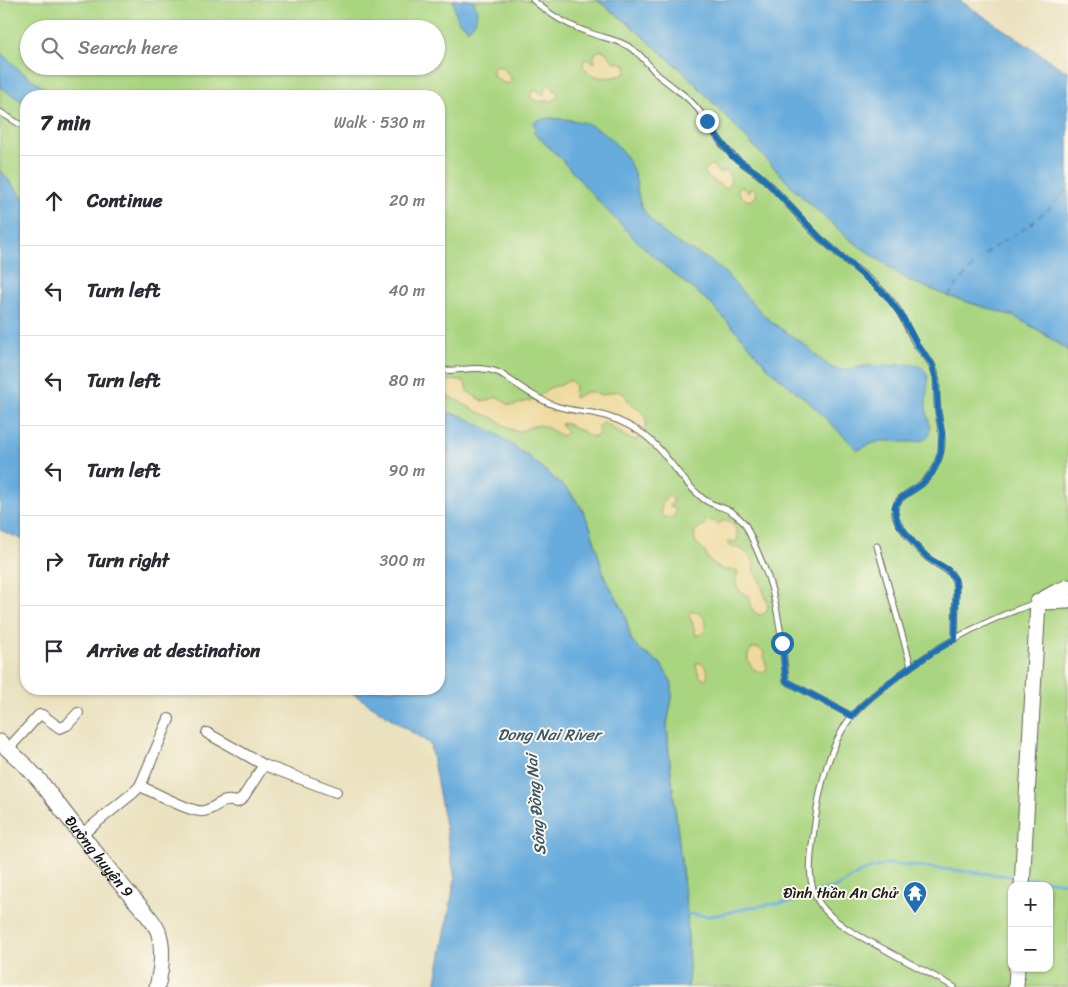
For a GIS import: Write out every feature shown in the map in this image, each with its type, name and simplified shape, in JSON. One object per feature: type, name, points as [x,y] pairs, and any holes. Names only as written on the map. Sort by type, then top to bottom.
[{"type":"street","points":[[1038,602],[1068,587]]},
{"type":"street","points":[[1038,602],[1068,601]]},
{"type":"street","points":[[1022,882],[1038,602]]},
{"type":"street","points":[[4,745],[36,716],[42,715],[60,728],[78,713]]},
{"type":"street","points":[[81,835],[140,786],[169,719]]},
{"type":"street","points":[[208,733],[264,765],[336,792]]},
{"type":"street","name":"Đường huyện 9","points":[[4,745],[40,781],[154,925],[159,933],[162,947],[157,987]]},
{"type":"street","points":[[140,786],[189,808],[205,811],[224,801],[232,800],[237,802],[242,799],[264,765]]},
{"type":"street","points":[[1016,987],[1017,972]]},
{"type":"lane","points":[[533,0],[546,11],[563,21],[592,34],[624,44],[640,55],[658,75],[692,103],[732,156],[767,182],[820,238],[878,286],[895,304],[918,346],[935,371],[942,442],[941,452],[934,469],[922,484],[901,498],[895,506],[895,515],[898,523],[922,553],[936,564],[948,570],[955,579],[955,639]]},
{"type":"lane","points":[[0,112],[20,124]]},
{"type":"lane","points":[[445,371],[476,368],[492,370],[553,405],[611,418],[645,435],[659,448],[702,498],[708,503],[736,514],[745,524],[761,561],[774,599],[782,643],[786,681],[852,716]]},
{"type":"lane","points":[[877,546],[912,666]]},
{"type":"lane","points":[[954,987],[852,932],[826,911],[817,899],[812,887],[810,866],[819,795],[835,744],[843,728],[852,716],[880,690],[912,666],[955,639],[1000,616],[1038,602]]},
{"type":"green space","points":[[0,0],[597,0],[629,24],[687,75],[798,193],[848,238],[908,280],[948,296],[1013,316],[1040,331],[1068,351],[1068,987],[688,987],[687,914],[667,725],[672,698],[661,664],[641,651],[631,639],[624,611],[605,578],[590,526],[581,507],[569,491],[528,456],[462,416],[445,412],[445,90],[20,90],[20,194],[0,170]]},
{"type":"sand","points":[[602,50],[613,61],[625,64],[627,68],[626,73],[609,78],[597,76],[587,71],[583,66],[584,60],[589,59],[595,63],[595,53]]},
{"type":"sand","points":[[497,65],[504,69],[511,77],[508,84],[493,76],[493,68]]},
{"type":"sand","points":[[548,85],[552,85],[554,90],[558,92],[556,98],[549,101],[533,100],[531,96],[533,91],[538,90],[543,96]]},
{"type":"sand","points":[[713,165],[718,173],[725,171],[729,174],[731,181],[727,188],[722,187],[705,174],[705,170]]},
{"type":"sand","points":[[742,186],[748,193],[750,189],[755,189],[757,194],[755,198],[746,200],[743,198],[738,188]]},
{"type":"sand","points":[[445,381],[463,381],[467,391],[482,401],[497,397],[509,405],[538,398],[547,389],[572,381],[575,385],[574,398],[588,392],[601,395],[615,391],[622,393],[642,413],[646,419],[646,425],[636,440],[628,438],[604,422],[598,427],[599,435],[595,437],[562,423],[561,425],[567,433],[562,436],[549,428],[538,425],[516,431],[455,399],[445,396]]},
{"type":"sand","points":[[668,496],[673,498],[670,506],[676,511],[674,516],[668,518],[661,514],[663,501]]},
{"type":"sand","points":[[709,520],[717,524],[727,520],[734,526],[738,539],[737,541],[727,542],[729,546],[741,549],[752,559],[754,571],[760,581],[768,605],[765,613],[760,615],[754,612],[750,606],[750,597],[740,591],[736,585],[737,570],[724,570],[716,566],[696,543],[695,532]]},
{"type":"sand","points":[[691,612],[701,615],[706,622],[705,630],[696,636],[688,614]]},
{"type":"sand","points":[[753,648],[759,648],[764,652],[767,667],[765,672],[752,668],[748,660],[748,656]]},
{"type":"sand","points":[[696,663],[704,665],[707,678],[701,678]]},
{"type":"water","points":[[453,0],[473,0],[476,8],[476,19],[468,30],[465,25],[459,22]]},
{"type":"water","points":[[597,0],[959,0],[1064,70],[1068,70],[1068,351],[1040,331],[1013,316],[948,296],[908,280],[848,238],[798,193],[687,75],[629,24]]},
{"type":"water","points":[[0,52],[20,70],[20,75],[26,75],[47,90],[20,90],[20,100],[0,87]]},
{"type":"water","points":[[550,118],[588,124],[610,138],[628,160],[635,176],[642,208],[656,225],[673,240],[708,259],[725,273],[768,319],[805,345],[829,366],[843,370],[869,366],[910,364],[924,370],[928,377],[926,408],[930,427],[926,438],[915,442],[880,442],[870,444],[858,450],[813,406],[770,370],[709,302],[663,265],[637,241],[561,159],[533,132],[536,129],[533,123]]},
{"type":"water","points":[[0,170],[20,194],[20,538],[0,530]]},
{"type":"water","name":"Dong Nai River","points":[[445,412],[462,416],[495,433],[528,456],[569,491],[581,507],[590,526],[605,578],[624,611],[631,639],[641,651],[661,664],[672,683],[672,698],[667,725],[687,914],[688,987],[435,987],[455,879],[430,744],[355,695],[445,695]]},
{"type":"waterway","points":[[687,914],[718,915],[751,907],[797,901],[819,891],[837,887],[859,873],[887,864],[1018,877]]},
{"type":"waterway","points":[[1026,878],[1068,883]]},
{"type":"ferry route","points":[[948,296],[984,255],[1032,222],[1068,188]]},
{"type":"place","name":"Đình thần An Chử","points":[[915,914]]},
{"type":"route","points":[[707,121],[724,148],[732,156],[767,182],[820,238],[867,277],[895,304],[912,337],[935,371],[938,412],[942,433],[941,452],[932,473],[922,484],[901,498],[895,506],[895,512],[898,523],[922,553],[936,564],[948,570],[955,579],[955,639],[925,657],[890,682],[852,716],[786,681],[782,643]]},
{"type":"water label","name":"Sông Đồng Nai","points":[[535,805]]}]
